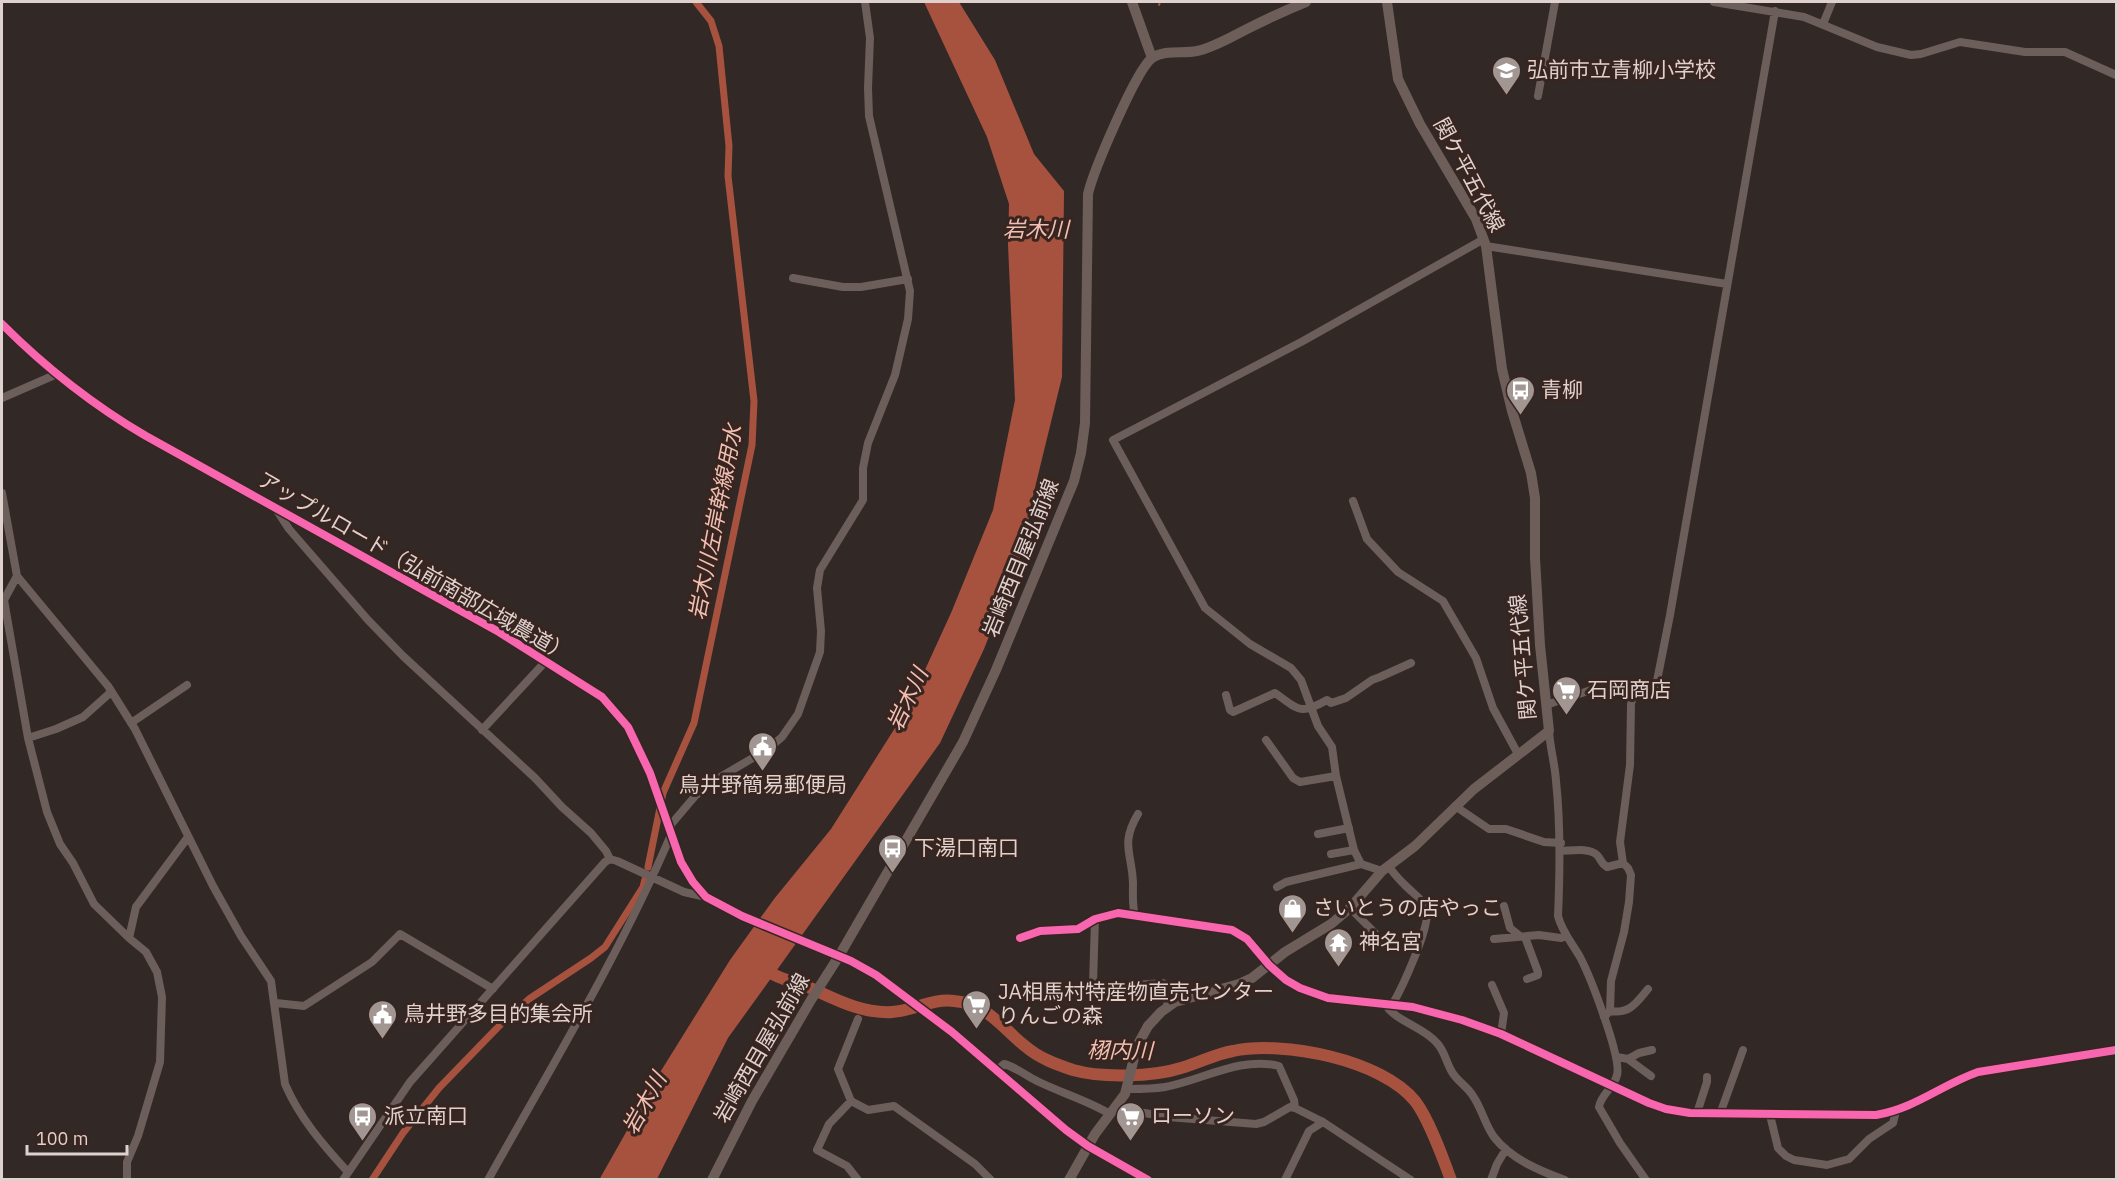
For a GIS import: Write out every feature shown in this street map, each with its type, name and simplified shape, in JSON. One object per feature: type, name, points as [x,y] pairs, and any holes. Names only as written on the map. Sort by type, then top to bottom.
[{"type":"main road","points":[[1132,2],[1152,58],[1160,54],[1194,51],[1217,45],[1305,2]]},
{"type":"main road","name":"関ケ平五代線","points":[[1168,1006],[1252,978],[1285,952],[1331,924],[1350,908],[1385,868],[1415,846],[1455,806],[1549,731],[1540,645],[1535,558],[1535,498],[1531,474],[1502,369],[1485,242],[1476,219],[1420,124],[1398,79],[1387,2]]},
{"type":"main road","name":"岩崎西目屋弘前線","points":[[712,1179],[748,1108],[963,742],[996,670],[1074,480],[1085,423],[1088,194],[1093,174],[1121,112],[1152,58]]},
{"type":"main road","points":[[1069,1179],[1088,1146],[1128,1087],[1142,1036],[1168,1006]]},
{"type":"street","points":[[488,1179],[605,971],[653,877],[669,833],[696,795],[717,779],[768,749],[782,737],[798,714],[820,652],[821,631],[817,588],[820,570],[863,500],[863,468],[868,443],[895,375],[908,319],[910,291],[869,116],[870,38],[865,2]]},
{"type":"street","points":[[1538,96],[1555,2]]},
{"type":"street","points":[[1714,2],[1804,17],[1877,47],[1898,53],[1921,54],[1960,42],[2025,52],[2065,51],[2116,75]]},
{"type":"street","points":[[1822,24],[1832,2]]},
{"type":"street","points":[[1546,705],[1600,687],[1654,696],[1775,11]]},
{"type":"street","points":[[1361,864],[1354,850],[1336,776],[1332,747],[1318,726],[1301,680],[1291,668],[1250,644],[1205,608],[1113,440],[1303,341],[1485,242],[1727,284]]},
{"type":"street","points":[[794,278],[843,287],[861,287],[908,279]]},
{"type":"street","name":"アップルロード（弘前南部広域農道）","points":[[2,324],[29,351],[106,412],[499,632],[602,697],[628,727],[639,748],[681,862],[693,882],[706,897],[742,916],[870,971],[928,1013],[1037,1107],[1088,1146],[1148,1179]]},
{"type":"street","points":[[2,398],[57,374]]},
{"type":"street","points":[[2,493],[17,576],[88,661],[131,723],[241,936],[272,981],[285,1084],[299,1112],[345,1175],[410,1082],[595,871],[610,860]]},
{"type":"street","points":[[1353,501],[1367,539],[1398,572],[1443,601],[1476,658],[1493,708],[1518,754]]},
{"type":"street","points":[[274,507],[289,529],[368,620],[422,676],[535,777],[562,807],[591,833],[606,851],[610,860]]},
{"type":"street","points":[[17,576],[3,600],[28,738],[47,812],[60,844],[73,862],[94,904],[146,952],[157,972],[162,997],[160,1062],[138,1136],[127,1162],[127,1179]]},
{"type":"street","points":[[482,730],[546,661]]},
{"type":"street","points":[[1226,695],[1230,710],[1233,712],[1275,693],[1290,705],[1311,709],[1327,700],[1331,703],[1346,698],[1372,680],[1411,663]]},
{"type":"street","points":[[131,723],[187,685]]},
{"type":"street","points":[[28,738],[83,717],[111,692]]},
{"type":"street","points":[[1607,1014],[1611,981],[1624,933],[1629,902],[1631,875],[1623,863],[1620,842],[1630,765],[1631,704],[1634,693]]},
{"type":"street","points":[[1549,731],[1556,779],[1561,847],[1558,916],[1607,1014],[1617,1057],[1617,1075],[1600,1101],[1599,1107],[1620,1143],[1646,1179]]},
{"type":"street","points":[[1266,740],[1293,778],[1300,782],[1336,776]]},
{"type":"street","points":[[1455,806],[1489,829],[1506,828],[1561,847],[1588,851],[1597,855],[1601,864],[1607,867],[1623,863]]},
{"type":"street","points":[[1135,916],[1132,898],[1133,882],[1127,848],[1129,832],[1138,814]]},
{"type":"street","points":[[1318,834],[1349,828]]},
{"type":"street","points":[[129,938],[136,907],[188,837]]},
{"type":"street","points":[[1330,854],[1354,850]]},
{"type":"street","points":[[610,860],[625,864],[684,892],[706,897]]},
{"type":"street","points":[[1276,887],[1286,882],[1361,864],[1385,868],[1421,900],[1428,912],[1427,922],[1407,978],[1389,1005],[1390,1011],[1425,1031],[1437,1042],[1452,1072],[1473,1095],[1494,1137],[1506,1149],[1543,1172],[1565,1179]]},
{"type":"street","points":[[1504,906],[1510,928],[1523,937],[1538,972],[1538,975],[1527,980]]},
{"type":"street","points":[[1350,908],[1375,933]]},
{"type":"street","points":[[1020,938],[1040,931],[1078,929],[1095,919],[1118,914],[1232,930],[1247,939],[1269,965],[1286,980],[1314,993],[1328,998],[1413,1007],[1462,1020],[1501,1034],[1648,1103],[1666,1109],[1697,1113],[1876,1115],[1896,1111],[1958,1079],[1978,1072],[2116,1050]]},
{"type":"street","points":[[1077,992],[1090,992],[1093,984],[1095,919]]},
{"type":"street","points":[[276,1003],[304,1006],[372,962],[400,934],[493,989]]},
{"type":"street","points":[[1494,939],[1539,935],[1561,938],[1566,936]]},
{"type":"street","points":[[1136,985],[1163,983],[1168,1006]]},
{"type":"street","points":[[1093,984],[1122,987]]},
{"type":"street","points":[[1492,985],[1504,1013],[1501,1034]]},
{"type":"street","points":[[1607,1014],[1632,1009],[1648,989]]},
{"type":"street","points":[[858,1019],[838,1069],[851,1101],[868,1110],[894,1106],[975,1164],[991,1179]]},
{"type":"street","points":[[1628,1059],[1638,1053],[1652,1050]]},
{"type":"street","points":[[1720,1114],[1743,1050]]},
{"type":"street","points":[[1617,1057],[1628,1059],[1651,1076]]},
{"type":"street","points":[[996,1071],[1004,1064],[1011,1066],[1037,1081],[1113,1111],[1256,1124],[1290,1107],[1295,1108],[1323,1122],[1411,1179]]},
{"type":"street","points":[[1128,1087],[1166,1087],[1212,1072],[1270,1064],[1279,1066],[1294,1100],[1295,1108]]},
{"type":"street","points":[[1697,1113],[1707,1077]]},
{"type":"street","points":[[851,1101],[829,1124],[817,1150],[847,1166],[858,1179]]},
{"type":"street","points":[[1770,1115],[1778,1148],[1786,1156],[1794,1160],[1827,1165],[1849,1159],[1869,1139],[1893,1123],[1896,1111]]},
{"type":"street","points":[[1285,1179],[1310,1131],[1323,1122]]},
{"type":"street","points":[[1491,1179],[1506,1149]]},
{"type":"water","name":"岩木川","points":[[924,2],[959,2],[995,60],[1034,154],[1064,191],[1062,377],[1030,508],[1026,542],[984,649],[940,743],[728,1038],[657,1179],[599,1180],[659,1074],[730,960],[774,899],[831,829],[907,709],[951,613],[993,510],[1015,400],[1008,245],[1009,204],[987,137]]},
{"type":"waterway","name":"岩木川左岸幹線用水","points":[[648,867],[663,793],[694,723],[752,445],[754,401],[728,176],[729,146],[719,46],[711,21],[696,2]]},
{"type":"waterway","name":"岩木川左岸幹線用水","points":[[372,1180],[403,1133],[439,1088],[501,1024],[529,999],[605,947],[643,887],[645,879]]},
{"type":"waterway","name":"栩内川","points":[[763,963],[768,971],[776,976],[858,1008],[892,1012],[946,1001],[966,1003],[985,1012],[1036,1054],[1085,1073],[1112,1075],[1156,1073],[1181,1068],[1226,1052],[1254,1048],[1304,1051],[1356,1064],[1380,1074],[1400,1087],[1415,1101],[1430,1128],[1451,1180]]},
{"type":"cycle path","points":[[2,324],[70,384],[126,424],[499,632],[602,697],[628,727],[650,773],[681,862],[693,882],[706,897],[742,916],[851,961],[876,975],[952,1032],[1066,1130],[1088,1146],[1148,1180]]},
{"type":"cycle path","points":[[1020,938],[1040,931],[1078,929],[1095,919],[1118,913],[1232,930],[1247,939],[1269,965],[1286,980],[1300,988],[1328,998],[1413,1007],[1462,1020],[1501,1034],[1649,1103],[1666,1109],[1690,1113],[1876,1115],[1916,1102],[1978,1072],[2116,1050]]},
{"type":"place","name":"弘前市立青柳小学校","points":[[1506,96]]},
{"type":"place","name":"青柳","points":[[1520,416]]},
{"type":"place","name":"石岡商店","points":[[1566,716]]},
{"type":"place","name":"鳥井野簡易郵便局","points":[[763,772]]},
{"type":"place","name":"下湯口南口","points":[[893,874]]},
{"type":"place","name":"さいとうの店やっこ","points":[[1292,934]]},
{"type":"place","name":"神名宮","points":[[1338,968]]},
{"type":"place","name":"JA相馬村特産物直売センター りんごの森","points":[[977,1030]]},
{"type":"place","name":"鳥井野多目的集会所","points":[[383,1040]]},
{"type":"place","name":"派立南口","points":[[363,1142]]},
{"type":"place","name":"ローソン","points":[[1130,1142]]}]
